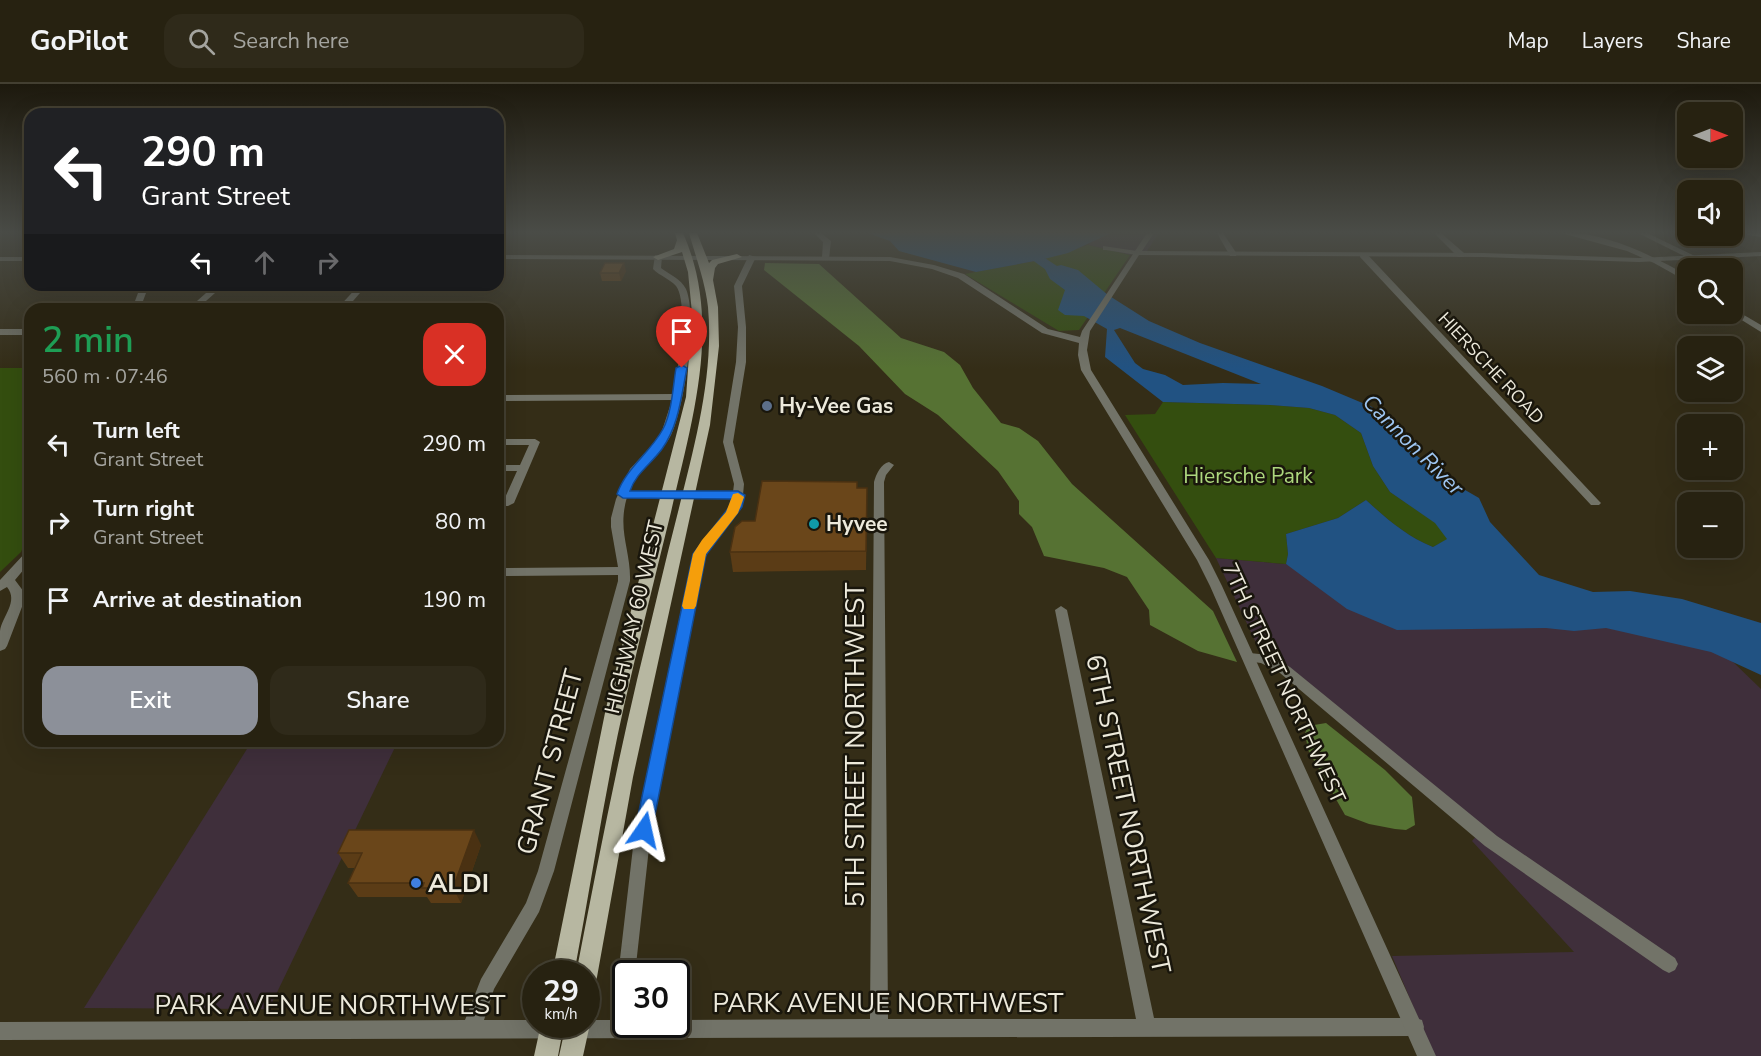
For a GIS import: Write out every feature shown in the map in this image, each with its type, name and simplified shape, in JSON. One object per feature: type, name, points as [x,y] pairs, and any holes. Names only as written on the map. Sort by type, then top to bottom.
[{"type":"main road","name":"HIGHWAY 60 WEST","points":[[566,960],[615,708],[690,406],[696,363],[696,278]]},
{"type":"main road","name":"HIGHWAY 60 WEST","points":[[589,960],[629,751],[688,495],[711,376],[713,311],[708,281]]},
{"type":"main road","points":[[546,1056],[550,1038]]},
{"type":"main road","points":[[571,1056],[575,1038]]},
{"type":"street","name":"GRANT STREET","points":[[471,1030],[486,985],[537,898],[625,571],[616,522],[623,494],[635,470],[665,437],[670,426],[684,341],[685,301],[679,284],[671,278]]},
{"type":"street","points":[[628,960],[644,830],[697,563],[706,543],[736,507],[739,484],[728,442],[741,354],[738,286],[742,278]]},
{"type":"street","points":[[965,278],[1045,331],[1083,340],[1121,278]]},
{"type":"street","name":"HIERSCHE ROAD","points":[[1385,278],[1595,503]]},
{"type":"street","points":[[199,303],[213,291]]},
{"type":"street","points":[[346,303],[358,291]]},
{"type":"street","points":[[1743,317],[1761,329]]},
{"type":"street","points":[[0,332],[24,332]]},
{"type":"street","name":"7TH STREET NORTHWEST","points":[[1083,340],[1081,351],[1086,370],[1203,560],[1250,658],[1427,1056]]},
{"type":"street","points":[[504,398],[676,397]]},
{"type":"street","points":[[504,442],[535,442],[504,501]]},
{"type":"street","name":"5TH STREET NORTHWEST","points":[[879,1028],[879,482],[881,475],[889,465]]},
{"type":"street","points":[[504,468],[523,468]]},
{"type":"street","points":[[623,494],[738,495]]},
{"type":"street","points":[[0,646],[19,599],[18,592],[4,584],[24,562]]},
{"type":"street","points":[[504,572],[625,571]]},
{"type":"street","name":"6TH STREET NORTHWEST","points":[[1061,610],[1147,1028]]},
{"type":"street","points":[[1250,658],[1263,658],[1285,669],[1491,841],[1668,964]]},
{"type":"street","name":"PARK AVENUE NORTHWEST","points":[[690,1029],[1415,1027]]},
{"type":"street","name":"PARK AVENUE NORTHWEST","points":[[0,1031],[522,1028]]},
{"type":"shaded area","points":[[1216,558],[1286,564],[1376,611],[1703,633],[1761,689],[1761,1056],[1434,1056],[1392,956],[1574,952],[1472,841],[1483,828],[1273,654],[1259,649]]},
{"type":"shaded area","points":[[248,747],[395,747],[269,1009],[84,1008]]},
{"type":"green space","points":[[774,278],[835,278],[901,338],[944,352],[960,365],[973,388],[1001,423],[1019,428],[1038,441],[1072,484],[1213,611],[1237,662],[1198,651],[1150,625],[1149,610],[1127,577],[1104,568],[1044,556],[1032,527],[1019,514],[1019,501],[998,471],[938,415],[905,394],[859,346]]},
{"type":"green space","points":[[972,278],[1114,278],[1079,330],[1059,331]]},
{"type":"green space","points":[[0,368],[24,368],[24,545],[21,552],[0,572]]},
{"type":"green space","name":"Hiersche Park","points":[[1163,402],[1309,408],[1335,415],[1361,433],[1373,466],[1390,492],[1436,523],[1448,539],[1433,547],[1423,543],[1397,527],[1366,500],[1338,518],[1286,534],[1288,554],[1286,564],[1216,558],[1125,415],[1155,414]]},
{"type":"green space","points":[[1326,723],[1385,770],[1412,797],[1415,825],[1406,830],[1395,829],[1369,824],[1345,815],[1308,750],[1305,733],[1308,726]]},
{"type":"water","points":[[1088,278],[1108,295],[1149,321],[1200,343],[1322,386],[1372,407],[1399,429],[1411,451],[1446,479],[1479,498],[1490,522],[1539,575],[1593,592],[1630,591],[1682,599],[1761,623],[1761,675],[1711,652],[1606,628],[1574,631],[1546,628],[1397,630],[1347,609],[1286,564],[1288,554],[1286,534],[1338,518],[1366,500],[1397,526],[1423,543],[1433,547],[1447,539],[1435,523],[1390,492],[1373,466],[1361,433],[1335,415],[1309,408],[1163,402],[1105,357],[1107,329],[1084,316],[1065,315],[1058,310],[1065,290],[1050,279]],"holes":[[[1120,328],[1261,384],[1183,385],[1165,375],[1143,369],[1135,363],[1114,330]]]},
{"type":"building","name":"Hyvee","points":[[762,481],[857,482],[857,488],[867,488],[866,551],[730,552],[735,527],[742,521],[755,521]]},
{"type":"building","name":"ALDI","points":[[349,830],[474,830],[453,888],[422,888],[424,883],[348,883],[362,853],[338,853]]},
{"type":"waterway","name":"Cannon River","points":[[1065,278],[1071,284]]},
{"type":"slow traffic","points":[[689,606],[700,554],[706,543],[732,513],[738,497]]},
{"type":"place","name":"Hy-Vee Gas","points":[[767,406]]},
{"type":"place","name":"Hyvee","points":[[814,524]]},
{"type":"place","name":"ALDI","points":[[416,883]]},
{"type":"route","points":[[644,830],[700,554],[706,543],[736,507],[738,495],[623,494],[635,470],[665,437],[670,426],[682,368]]}]
